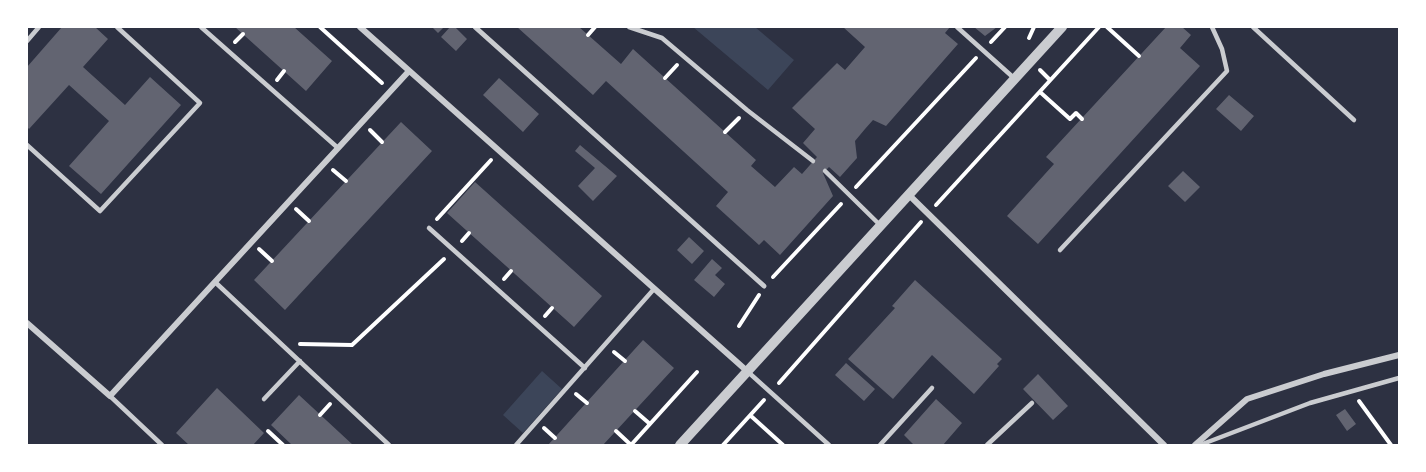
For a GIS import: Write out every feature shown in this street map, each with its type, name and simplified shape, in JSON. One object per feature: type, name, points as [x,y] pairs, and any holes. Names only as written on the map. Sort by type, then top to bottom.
[{"type":"street","points":[[360,27],[747,371]]},
{"type":"street","points":[[475,27],[764,286]]},
{"type":"street","points":[[680,445],[1062,27]]},
{"type":"street","points":[[27,323],[110,396],[409,71]]},
{"type":"street","points":[[909,195],[1164,445]]},
{"type":"street","points":[[1195,445],[1248,399],[1324,374],[1399,355]]},
{"type":"lane","points":[[27,40],[39,27]]},
{"type":"lane","points":[[27,145],[100,211],[200,103],[117,27]]},
{"type":"lane","points":[[201,27],[338,148]]},
{"type":"lane","points":[[629,27],[662,38],[747,110],[813,161]]},
{"type":"lane","points":[[957,27],[1015,79]]},
{"type":"lane","points":[[1060,250],[1227,71],[1222,49],[1212,27]]},
{"type":"lane","points":[[1253,27],[1354,120]]},
{"type":"lane","points":[[825,171],[881,226]]},
{"type":"lane","points":[[429,228],[585,368]]},
{"type":"lane","points":[[215,282],[389,445]]},
{"type":"lane","points":[[516,445],[654,289]]},
{"type":"lane","points":[[264,399],[300,361]]},
{"type":"lane","points":[[747,371],[829,445]]},
{"type":"lane","points":[[1200,445],[1311,403],[1399,378]]},
{"type":"lane","points":[[880,445],[932,388]]},
{"type":"lane","points":[[110,396],[162,445]]},
{"type":"lane","points":[[987,445],[1032,403]]},
{"type":"path","points":[[320,27],[391,91]]},
{"type":"path","points":[[588,35],[595,27]]},
{"type":"path","points":[[739,326],[764,286],[1005,27]]},
{"type":"path","points":[[1107,27],[1139,56]]},
{"type":"path","points":[[1040,92],[1070,119],[1076,113],[1082,118]]},
{"type":"path","points":[[725,132],[747,110]]},
{"type":"path","points":[[429,228],[498,152]]},
{"type":"path","points":[[281,343],[352,345],[453,251]]},
{"type":"path","points":[[616,431],[631,445],[697,372]]},
{"type":"path","points":[[1352,391],[1391,445]]},
{"type":"path","points":[[723,445],[770,393]]},
{"type":"path","points":[[635,411],[650,424]]},
{"type":"path","points":[[751,416],[783,445]]},
{"type":"path","points":[[268,431],[283,445]]},
{"type":"shaded area","points":[[693,27],[755,27],[794,60],[768,90]]},
{"type":"shaded area","points":[[542,371],[562,389],[523,433],[503,415]]},
{"type":"building","points":[[62,27],[95,27],[108,39],[83,67],[125,105],[150,77],[181,105],[101,194],[69,166],[109,121],[69,85],[29,129],[27,127],[27,67]]},
{"type":"building","points":[[235,27],[294,27],[332,61],[306,91]]},
{"type":"building","points":[[432,27],[444,27],[438,33]]},
{"type":"building","points":[[450,27],[455,27],[467,39],[456,51],[441,37]]},
{"type":"building","points":[[517,27],[579,27],[621,64],[633,49],[756,160],[751,166],[775,187],[794,167],[802,174],[817,157],[803,143],[815,129],[792,108],[837,63],[845,70],[865,47],[843,27],[950,27],[945,33],[958,44],[886,126],[873,120],[865,129],[855,141],[857,158],[840,177],[829,167],[823,173],[833,196],[780,255],[764,240],[759,245],[716,206],[728,192],[606,81],[593,95]]},
{"type":"building","points":[[974,27],[997,27],[985,36]]},
{"type":"building","points":[[1166,27],[1182,27],[1191,35],[1180,48],[1200,66],[1038,244],[1007,216],[1054,164],[1046,157]]},
{"type":"building","points":[[499,78],[539,114],[523,132],[483,95]]},
{"type":"building","points":[[1229,95],[1254,116],[1241,131],[1216,109]]},
{"type":"building","points":[[401,122],[432,151],[285,310],[254,280]]},
{"type":"building","points":[[580,145],[617,176],[593,201],[578,186],[595,168],[575,151]]},
{"type":"building","points":[[1183,171],[1200,187],[1185,202],[1168,186]]},
{"type":"building","points":[[475,182],[602,296],[574,327],[447,213]]},
{"type":"building","points":[[689,237],[704,251],[692,264],[677,250]]},
{"type":"building","points":[[712,259],[722,268],[715,275],[725,284],[714,297],[694,280]]},
{"type":"building","points":[[915,280],[1002,359],[997,364],[999,366],[974,394],[932,355],[893,399],[848,359],[895,308],[892,306]]},
{"type":"building","points":[[643,340],[674,368],[603,445],[548,445]]},
{"type":"building","points":[[846,363],[875,389],[864,401],[835,375]]},
{"type":"building","points":[[1038,374],[1068,406],[1053,420],[1023,389]]},
{"type":"building","points":[[217,388],[264,433],[253,445],[189,445],[176,433]]},
{"type":"building","points":[[299,395],[353,445],[292,445],[271,425]]},
{"type":"building","points":[[936,399],[962,423],[943,445],[914,445],[904,435]]},
{"type":"building","points":[[1345,409],[1356,424],[1347,431],[1336,415]]}]
